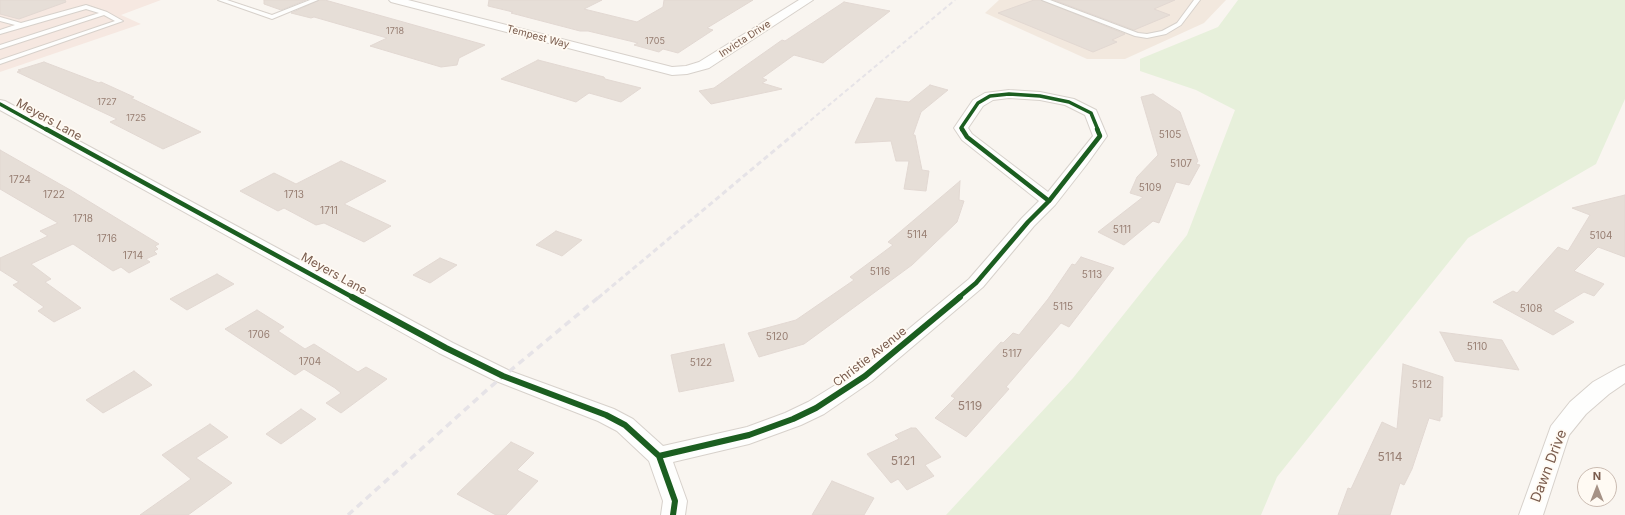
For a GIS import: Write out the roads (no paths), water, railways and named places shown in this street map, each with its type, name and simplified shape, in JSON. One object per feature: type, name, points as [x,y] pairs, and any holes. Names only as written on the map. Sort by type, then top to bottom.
[{"type":"street","name":"Tempest Way","points":[[395,0],[649,67],[681,71]]},
{"type":"street","name":"Invicta Drive","points":[[681,71],[710,63],[807,0]]},
{"type":"street","name":"Christie Avenue","points":[[659,456],[749,435],[793,419],[838,395],[865,376],[976,283],[1028,222],[1049,201],[1082,161],[1100,136],[1091,113],[1069,102],[1009,94],[990,96],[978,103],[961,128],[967,137],[1049,201]]},
{"type":"street","name":"Meyers Lane","points":[[0,104],[446,348],[503,376],[606,415],[625,424],[659,456]]},
{"type":"street","name":"Dawn Drive","points":[[1531,515],[1559,432],[1578,408],[1601,388],[1625,373]]},
{"type":"street","points":[[659,456],[675,501],[673,515]]},
{"type":"lane","points":[[221,0],[272,17],[315,0]]},
{"type":"lane","points":[[1045,0],[1136,35],[1147,36],[1164,33],[1179,24],[1197,0]]},
{"type":"lane","points":[[0,32],[86,7],[105,13],[120,21],[0,62]]},
{"type":"lane","points":[[0,47],[105,13]]},
{"type":"lane","points":[[0,19],[21,25]]},
{"type":"railway","points":[[799,130],[955,0]]},
{"type":"railway","points":[[598,298],[800,129]]},
{"type":"railway","points":[[348,515],[488,389],[599,297]]}]
